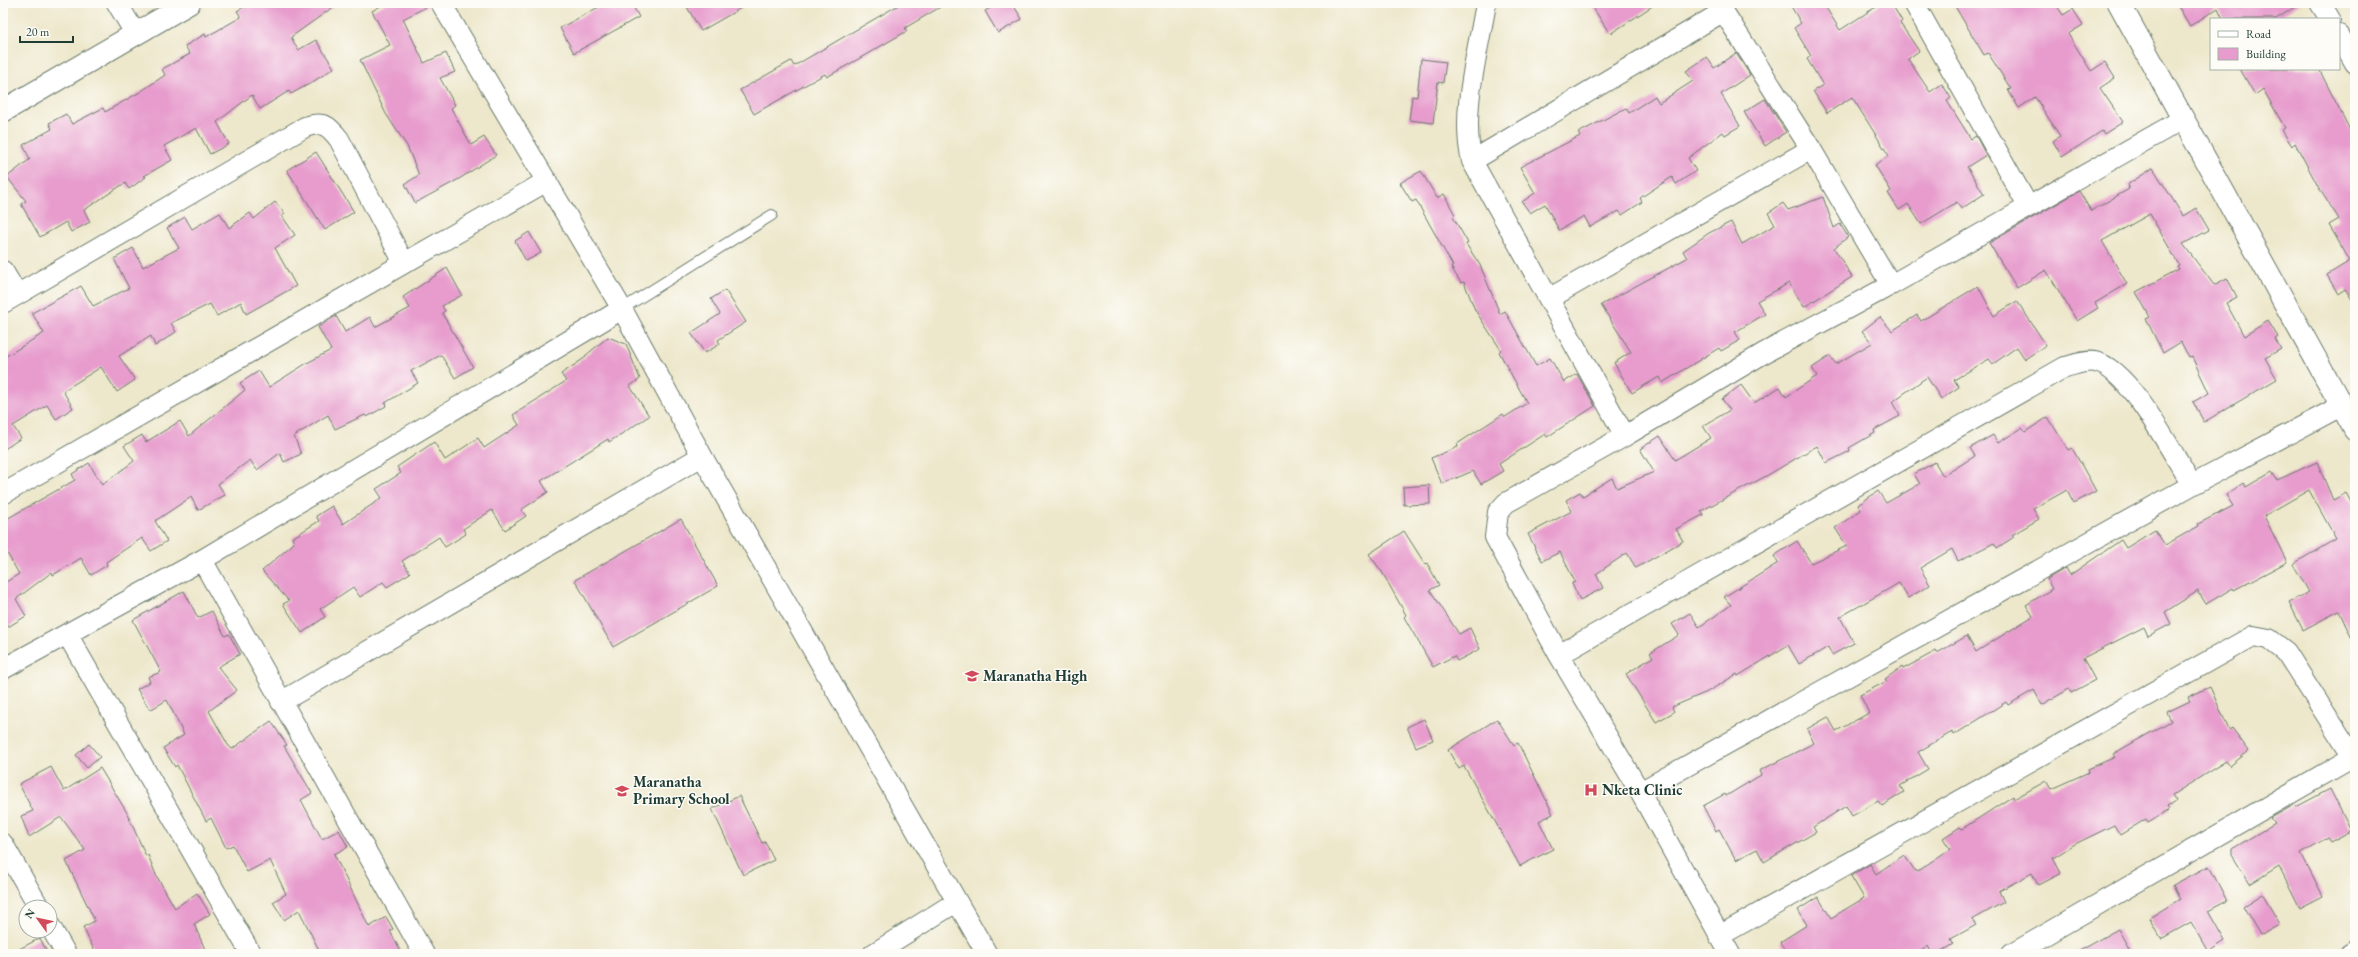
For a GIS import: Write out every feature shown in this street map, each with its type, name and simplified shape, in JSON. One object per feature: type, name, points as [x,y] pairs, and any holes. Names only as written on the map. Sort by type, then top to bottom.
[{"type":"street","points":[[117,3],[135,33]]},
{"type":"street","points":[[3,111],[189,3]]},
{"type":"street","points":[[441,3],[622,309],[702,456],[987,954]]},
{"type":"street","points":[[1486,3],[1468,112],[1468,144],[1472,161],[1550,298],[1625,436]]},
{"type":"street","points":[[1914,3],[2028,206]]},
{"type":"street","points":[[2120,3],[2355,430]]},
{"type":"street","points":[[2320,3],[2329,18]]},
{"type":"street","points":[[1472,161],[1721,7],[1811,149],[1891,285]]},
{"type":"street","points":[[2345,33],[2355,63]]},
{"type":"street","points":[[1730,954],[1640,792],[1559,655],[1495,537],[1498,512],[1506,503],[1625,436],[1764,353],[1891,285],[2183,119]]},
{"type":"street","points":[[3,271],[10,298],[305,127],[317,123],[330,128],[339,139],[404,263]]},
{"type":"street","points":[[1550,298],[1811,149]]},
{"type":"street","points":[[3,494],[547,181]]},
{"type":"street","points":[[3,669],[202,560],[622,309]]},
{"type":"street","points":[[1559,655],[2065,367],[2096,362],[2112,371],[2139,399],[2192,485]]},
{"type":"street","points":[[1640,792],[2192,485],[2341,406]]},
{"type":"street","points":[[281,702],[702,456]]},
{"type":"street","points":[[202,560],[424,954]]},
{"type":"street","points":[[67,634],[251,954]]},
{"type":"street","points":[[1719,936],[2253,636],[2269,639],[2286,652],[2354,756],[2012,954]]},
{"type":"street","points":[[3,844],[34,899]]},
{"type":"street","points":[[873,954],[956,902]]},
{"type":"street","points":[[57,939],[66,954]]},
{"type":"street","points":[[2350,954],[2355,951]]},
{"type":"lane","points":[[622,309],[772,215]]},
{"type":"building","points":[[250,3],[339,3],[291,37],[298,50],[316,40],[334,68],[311,83],[291,94],[289,91],[260,109],[252,95],[217,122],[229,144],[210,154],[196,128],[164,146],[172,160],[144,176],[146,177],[129,189],[125,183],[84,210],[90,222],[71,232],[66,222],[40,237],[21,204],[26,201],[7,177],[30,159],[23,145],[52,129],[49,123],[66,114],[72,124],[103,108],[105,112],[140,92],[165,75],[162,69],[190,54],[185,46],[205,34],[206,37],[241,17],[237,11]]},
{"type":"building","points":[[386,3],[430,3],[430,5],[403,19],[424,63],[446,53],[455,72],[440,78],[455,105],[451,108],[471,145],[484,137],[496,155],[459,179],[415,203],[405,184],[419,175],[407,146],[386,114],[360,60],[390,45],[372,11]]},
{"type":"building","points":[[606,3],[631,3],[639,17],[574,53],[560,28]]},
{"type":"building","points":[[695,3],[750,3],[701,31],[687,7]]},
{"type":"building","points":[[902,3],[947,3],[905,28],[907,31],[827,77],[825,74],[754,114],[740,90],[791,61],[794,66]]},
{"type":"building","points":[[999,3],[1012,3],[1022,19],[998,33],[985,11]]},
{"type":"building","points":[[1590,3],[1657,3],[1610,34]]},
{"type":"building","points":[[1789,3],[1823,3],[1840,30],[1882,3],[1891,3],[1902,21],[1900,23],[1919,51],[1908,59],[1930,92],[1942,84],[1951,98],[1947,101],[1971,139],[1976,136],[1986,155],[1967,167],[1984,194],[1961,209],[1957,202],[1921,224],[1908,204],[1899,210],[1888,193],[1891,191],[1875,165],[1889,156],[1852,97],[1827,113],[1813,91],[1823,85],[1807,59],[1811,56],[1794,28],[1801,23]]},
{"type":"building","points":[[1953,3],[2055,3],[2063,15],[2073,9],[2083,25],[2068,34],[2091,71],[2105,62],[2115,78],[2100,88],[2123,122],[2104,134],[2102,131],[2062,157],[2053,141],[2060,136],[2035,97],[2019,108],[2008,90],[2011,89],[1988,53],[1984,55]]},
{"type":"building","points":[[2176,3],[2301,3],[2278,18],[2223,18],[2218,8],[2190,26]]},
{"type":"building","points":[[1736,53],[1750,75],[1721,94],[1740,126],[1725,135],[1723,132],[1688,158],[1696,171],[1676,184],[1672,177],[1640,198],[1642,202],[1622,215],[1619,211],[1590,227],[1584,216],[1559,230],[1545,204],[1530,213],[1522,202],[1535,193],[1520,167],[1580,136],[1578,133],[1626,108],[1629,113],[1655,96],[1659,103],[1693,81],[1686,71],[1707,57],[1714,68]]},
{"type":"building","points":[[1421,59],[1446,62],[1443,83],[1438,82],[1433,123],[1409,120],[1412,96],[1417,97]]},
{"type":"building","points":[[2241,70],[2320,70],[2355,140],[2355,304],[2345,289],[2338,294],[2327,275],[2350,261],[2329,225],[2339,219],[2320,190],[2295,143],[2292,146],[2282,130],[2285,128],[2263,89],[2255,95]]},
{"type":"building","points":[[1765,99],[1786,132],[1765,146],[1744,112]]},
{"type":"building","points":[[316,152],[354,212],[325,230],[287,170]]},
{"type":"building","points":[[2153,168],[2183,216],[2196,208],[2209,230],[2183,244],[2214,285],[2227,278],[2237,297],[2226,303],[2244,336],[2268,321],[2278,337],[2275,339],[2281,349],[2265,358],[2277,379],[2204,422],[2193,402],[2209,393],[2192,357],[2189,358],[2181,342],[2163,353],[2146,319],[2150,317],[2136,292],[2179,269],[2177,266],[2179,265],[2150,214],[2102,241],[2127,284],[2095,303],[2098,308],[2077,321],[2046,270],[2017,288],[1989,243],[2079,191],[2091,211],[2129,189],[2127,185]]},
{"type":"building","points":[[1421,171],[1437,198],[1444,194],[1455,215],[1453,217],[1468,243],[1466,244],[1480,265],[1500,314],[1505,311],[1536,366],[1550,358],[1564,382],[1577,374],[1595,406],[1547,437],[1545,434],[1499,464],[1503,471],[1481,484],[1473,471],[1442,484],[1431,458],[1458,447],[1457,444],[1503,414],[1505,417],[1527,403],[1499,352],[1501,350],[1475,310],[1464,282],[1461,283],[1451,267],[1453,266],[1416,200],[1412,202],[1400,183]]},
{"type":"building","points":[[1823,197],[1834,228],[1840,224],[1848,237],[1834,248],[1852,277],[1804,307],[1789,283],[1757,301],[1765,314],[1735,332],[1740,340],[1721,351],[1719,348],[1662,383],[1659,377],[1632,393],[1614,363],[1631,352],[1601,305],[1687,258],[1683,251],[1709,233],[1731,222],[1742,244],[1775,225],[1768,213],[1783,203],[1788,210]]},
{"type":"building","points":[[275,202],[285,214],[282,216],[295,235],[275,248],[296,286],[246,314],[241,302],[217,316],[210,304],[171,323],[176,332],[155,346],[151,336],[119,356],[135,380],[117,392],[101,367],[63,391],[73,408],[56,419],[47,405],[13,426],[21,438],[3,450],[3,358],[44,333],[32,313],[81,286],[93,306],[129,288],[114,259],[133,248],[143,267],[179,248],[167,228],[185,217],[192,229],[220,213],[229,228],[250,213],[254,219]]},
{"type":"building","points":[[529,232],[541,253],[526,261],[515,241]]},
{"type":"building","points":[[447,268],[462,295],[442,306],[445,311],[442,313],[473,367],[455,378],[441,355],[411,371],[418,383],[385,403],[386,406],[367,417],[365,415],[335,429],[328,415],[294,436],[301,454],[284,462],[280,453],[257,470],[250,460],[218,484],[225,495],[198,510],[191,497],[155,521],[167,541],[151,551],[142,538],[106,562],[107,565],[91,575],[81,558],[53,575],[52,572],[16,599],[26,616],[8,627],[3,619],[3,577],[6,582],[19,574],[3,546],[3,521],[75,480],[72,474],[89,463],[102,485],[134,461],[124,446],[142,435],[146,442],[180,421],[189,436],[245,390],[240,383],[259,371],[269,387],[331,350],[318,327],[336,316],[345,332],[370,317],[375,327],[410,308],[403,297]]},
{"type":"building","points":[[1978,286],[1994,316],[2017,301],[2046,345],[2025,359],[2017,347],[1993,364],[1989,359],[1954,380],[1959,387],[1941,399],[1927,377],[1892,402],[1900,416],[1874,430],[1875,433],[1849,448],[1850,451],[1826,463],[1817,446],[1768,475],[1701,511],[1703,515],[1676,529],[1683,541],[1636,568],[1627,553],[1596,574],[1603,588],[1580,600],[1572,583],[1575,582],[1560,552],[1542,561],[1528,534],[1572,511],[1566,500],[1580,492],[1583,496],[1612,478],[1617,488],[1654,472],[1640,449],[1660,436],[1675,460],[1711,438],[1703,426],[1730,410],[1722,399],[1741,385],[1754,403],[1780,387],[1786,397],[1817,376],[1812,368],[1830,356],[1836,364],[1872,343],[1862,331],[1880,317],[1892,331],[1917,315],[1921,321]]},
{"type":"building","points":[[725,290],[746,322],[718,340],[720,344],[705,353],[691,333],[720,314],[711,299]]},
{"type":"building","points":[[608,337],[626,344],[640,379],[630,386],[649,416],[609,442],[608,439],[541,481],[548,492],[521,510],[526,516],[505,530],[492,510],[463,529],[466,534],[445,547],[439,537],[402,561],[410,573],[387,587],[383,582],[360,597],[353,587],[320,609],[325,617],[302,633],[283,604],[289,601],[262,571],[294,543],[292,538],[319,521],[316,516],[332,506],[343,524],[382,498],[376,489],[401,473],[397,467],[434,442],[445,460],[478,438],[484,448],[519,425],[513,415],[566,381],[561,374],[586,357],[585,356]]},
{"type":"building","points":[[2048,417],[2068,450],[2072,448],[2096,491],[2074,503],[2067,490],[2033,509],[2039,519],[2012,535],[2014,537],[1997,548],[1994,543],[1958,561],[1952,549],[1920,568],[1930,585],[1908,598],[1899,583],[1840,617],[1854,643],[1832,655],[1828,647],[1799,664],[1788,645],[1738,676],[1737,674],[1707,692],[1672,707],[1674,712],[1656,722],[1626,674],[1653,657],[1650,653],[1679,635],[1672,624],[1690,613],[1699,627],[1731,605],[1724,597],[1778,563],[1774,556],[1797,541],[1811,563],[1847,546],[1835,528],[1861,510],[1858,505],[1878,491],[1886,503],[1920,484],[1914,474],[1935,462],[1943,476],[1975,456],[1970,448],[1993,435],[1998,443],[2022,428],[2025,432]]},
{"type":"building","points":[[2317,462],[2333,500],[2346,493],[2355,509],[2355,645],[2339,611],[2303,630],[2289,602],[2309,592],[2293,564],[2336,539],[2309,490],[2264,516],[2287,562],[2234,590],[2233,588],[2206,604],[2198,591],[2165,612],[2171,624],[2148,636],[2144,627],[2083,658],[2095,680],[2071,693],[2069,689],[2042,705],[2034,690],[2008,705],[2006,702],[1954,735],[1952,732],[1918,752],[1928,769],[1900,786],[1904,792],[1882,806],[1878,801],[1852,816],[1846,806],[1813,827],[1816,832],[1764,862],[1757,849],[1736,860],[1719,829],[1716,831],[1703,806],[1725,794],[1726,796],[1761,775],[1759,771],[1814,743],[1807,729],[1828,717],[1836,731],[1869,713],[1860,695],[1887,681],[1885,679],[1902,667],[1903,669],[1936,651],[1937,653],[1967,636],[1976,652],[2033,616],[2026,605],[2052,589],[2047,579],[2066,568],[2070,575],[2121,540],[2126,548],[2155,530],[2165,545],[2199,526],[2198,524],[2233,506],[2226,495],[2243,483],[2246,487],[2272,472],[2277,480]]},
{"type":"building","points":[[1429,485],[1430,504],[1404,505],[1403,487]]},
{"type":"building","points":[[681,519],[718,586],[613,647],[575,580]]},
{"type":"building","points":[[1404,531],[1425,564],[1427,563],[1439,585],[1430,590],[1459,634],[1470,628],[1480,649],[1457,661],[1454,656],[1433,667],[1404,617],[1406,615],[1382,572],[1369,554]]},
{"type":"building","points":[[184,591],[198,618],[212,611],[225,636],[229,634],[240,654],[218,667],[237,690],[209,711],[228,745],[232,749],[271,721],[287,745],[284,746],[312,793],[301,800],[322,839],[339,830],[348,847],[334,854],[369,927],[386,917],[393,929],[390,931],[402,954],[321,954],[299,910],[284,920],[273,902],[286,894],[270,860],[247,872],[233,845],[226,848],[211,818],[206,821],[177,765],[175,767],[163,748],[184,735],[167,700],[150,710],[137,689],[150,682],[148,677],[161,672],[133,620]]},
{"type":"building","points":[[2210,687],[2229,730],[2232,728],[2249,751],[2230,766],[2226,761],[2172,795],[2176,801],[2168,806],[2170,809],[2148,822],[2146,819],[2120,835],[2114,825],[2075,844],[2053,858],[2061,873],[2038,885],[2032,873],[1999,891],[2004,902],[1972,920],[1976,925],[1951,939],[1954,944],[1937,954],[1932,954],[1928,946],[1917,954],[1787,954],[1780,942],[1807,925],[1798,910],[1818,897],[1831,918],[1864,898],[1851,876],[1870,864],[1876,874],[1904,855],[1916,872],[1950,849],[1943,838],[1960,827],[1962,829],[2013,796],[2014,799],[2046,781],[2051,789],[2089,772],[2088,769],[2115,757],[2113,754],[2171,721],[2167,712],[2190,701],[2188,697]]},
{"type":"building","points":[[1424,719],[1433,740],[1416,747],[1407,727]]},
{"type":"building","points":[[1497,719],[1514,745],[1518,743],[1553,814],[1539,821],[1553,849],[1520,866],[1464,766],[1459,769],[1448,750]]},
{"type":"building","points":[[89,744],[100,757],[87,768],[76,755]]},
{"type":"building","points":[[51,767],[64,791],[100,768],[126,811],[146,856],[148,855],[156,875],[175,908],[197,893],[210,914],[194,924],[207,954],[96,954],[83,927],[95,921],[66,861],[85,850],[61,817],[29,837],[21,816],[33,811],[19,784]]},
{"type":"building","points":[[2330,789],[2351,831],[2330,842],[2327,838],[2301,853],[2323,896],[2300,908],[2279,866],[2250,884],[2232,855],[2232,849],[2275,823],[2271,818],[2294,805],[2296,807]]},
{"type":"building","points":[[739,796],[762,843],[765,842],[774,860],[743,875],[712,809]]},
{"type":"building","points":[[2209,866],[2227,901],[2208,911],[2225,941],[2208,952],[2191,922],[2161,939],[2149,918],[2180,899],[2173,885]]},
{"type":"building","points":[[2262,894],[2280,924],[2260,935],[2243,906]]},
{"type":"building","points":[[2118,929],[2132,954],[2073,954]]},
{"type":"building","points":[[40,939],[48,954],[10,954]]},
{"type":"place","name":"Maranatha High","points":[[972,676]]},
{"type":"place","name":"Nketa Clinic","points":[[1591,790]]},
{"type":"place","name":"Maranatha Primary School","points":[[622,791]]}]
